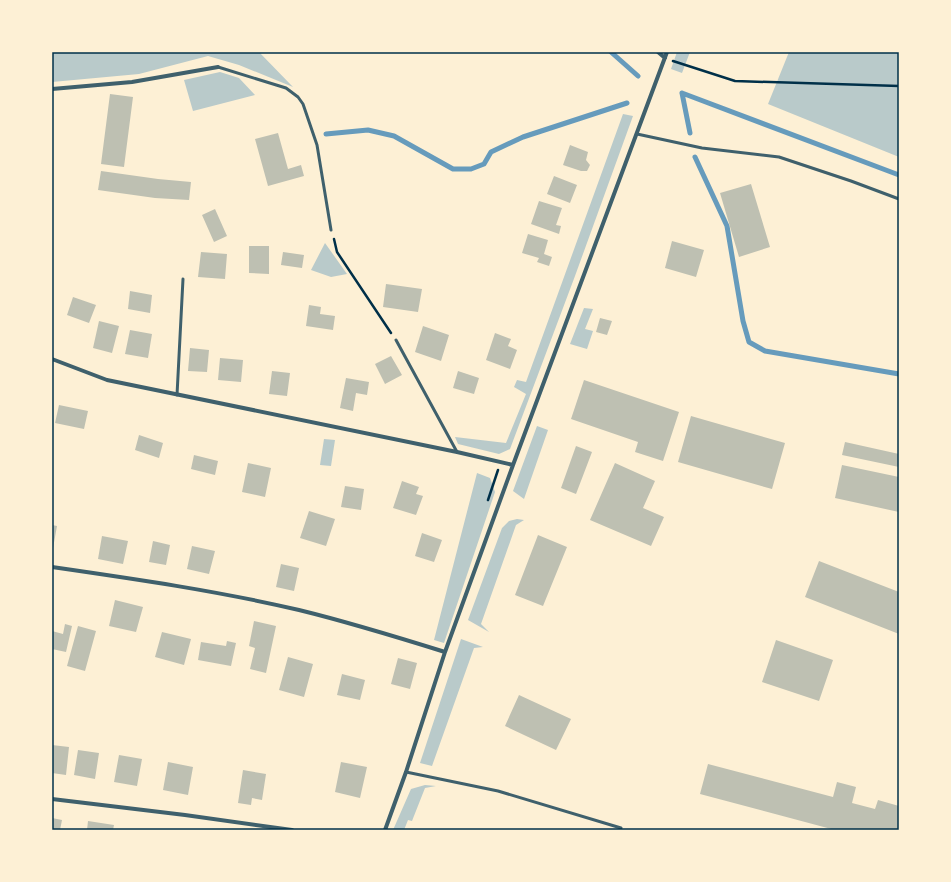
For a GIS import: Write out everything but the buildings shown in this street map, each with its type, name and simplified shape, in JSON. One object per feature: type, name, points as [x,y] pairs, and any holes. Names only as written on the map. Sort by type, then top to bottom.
[{"type":"street","points":[[658,52],[665,58]]},
{"type":"street","points":[[385,830],[406,772],[445,652],[667,52]]},
{"type":"street","points":[[52,89],[132,82],[218,68]]},
{"type":"street","points":[[52,359],[108,380],[457,452],[513,465]]},
{"type":"street","points":[[52,567],[164,583],[278,606],[360,626],[445,652]]},
{"type":"street","points":[[52,799],[292,830]]},
{"type":"lane","points":[[218,68],[286,88],[298,97],[303,104],[318,145],[331,230]]},
{"type":"lane","points":[[636,134],[702,148],[779,157],[899,199]]},
{"type":"lane","points":[[177,394],[183,279]]},
{"type":"lane","points":[[396,340],[457,452]]},
{"type":"lane","points":[[406,772],[498,791],[621,828]]},
{"type":"path","points":[[665,58],[735,81],[899,86]]},
{"type":"path","points":[[331,230],[337,252],[396,340]]},
{"type":"shaded area","points":[[52,52],[259,52],[293,87],[239,65],[208,56],[139,74],[52,82]]},
{"type":"shaded area","points":[[677,52],[690,52],[682,73],[671,69]]},
{"type":"shaded area","points":[[789,52],[899,52],[899,157],[768,104]]},
{"type":"shaded area","points":[[220,72],[239,78],[255,95],[193,111],[184,80]]},
{"type":"shaded area","points":[[623,114],[633,116],[510,449],[499,454],[458,444],[455,437],[506,443],[526,394],[514,387],[517,380],[526,382]]},
{"type":"shaded area","points":[[325,243],[347,274],[331,277],[311,270]]},
{"type":"shaded area","points":[[584,308],[593,309],[585,329],[593,331],[587,349],[570,344]]},
{"type":"shaded area","points":[[537,426],[548,430],[524,499],[513,491]]},
{"type":"shaded area","points":[[324,439],[335,440],[331,466],[320,465]]},
{"type":"shaded area","points":[[477,473],[490,478],[495,492],[444,643],[434,640]]},
{"type":"shaded area","points":[[517,519],[524,520],[516,525],[481,624],[489,632],[468,620],[502,528],[509,521]]},
{"type":"shaded area","points":[[461,639],[483,647],[474,648],[432,766],[420,763]]},
{"type":"shaded area","points":[[425,785],[436,786],[425,788],[412,821],[408,820],[404,830],[393,830],[411,789]]},
{"type":"waterway","points":[[611,52],[638,76]]},
{"type":"waterway","points":[[682,93],[899,175]]},
{"type":"waterway","points":[[682,93],[690,133]]},
{"type":"waterway","points":[[326,134],[368,130],[394,136],[453,169],[471,169],[484,164],[491,152],[523,137],[627,103]]},
{"type":"waterway","points":[[695,157],[727,226],[743,321],[749,342],[765,351],[899,374]]}]
